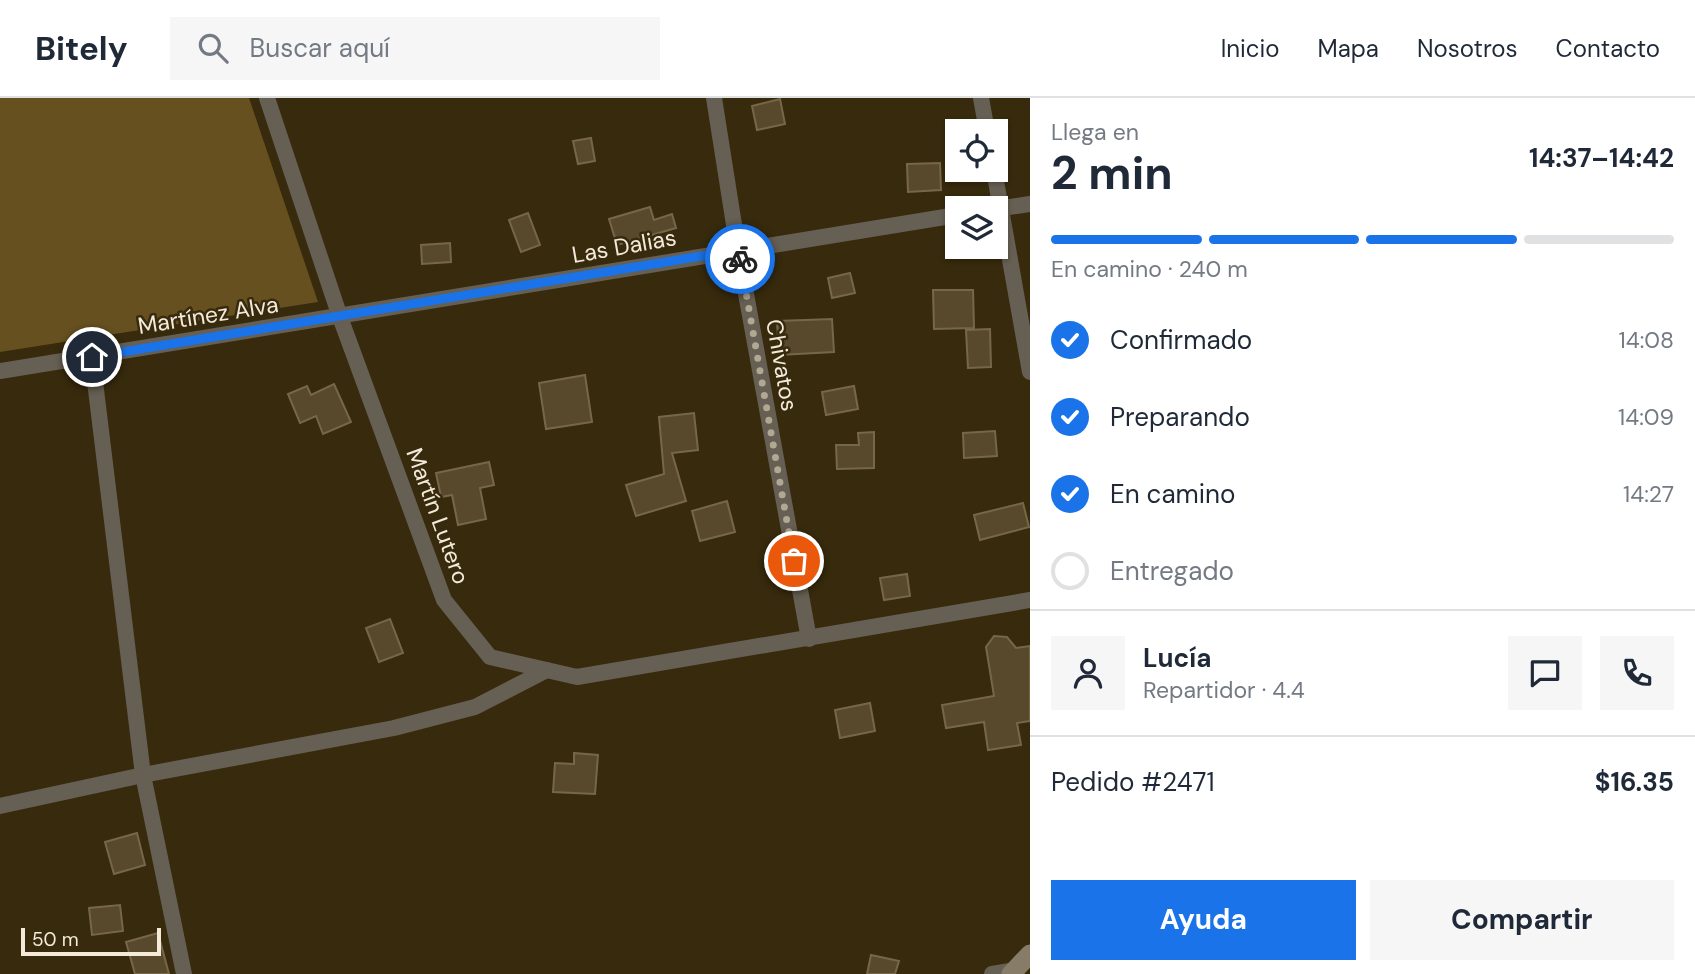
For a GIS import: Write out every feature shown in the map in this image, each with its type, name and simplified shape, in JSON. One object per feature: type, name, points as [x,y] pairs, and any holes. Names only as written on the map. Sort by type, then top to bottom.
[{"type":"main road","points":[[1014,972],[1030,954]]},
{"type":"street","name":"Martín Lutero","points":[[267,98],[340,317],[444,600],[490,657],[577,677],[1030,600]]},
{"type":"street","name":"Chivatos","points":[[714,98],[738,250],[809,639]]},
{"type":"street","points":[[981,98],[985,119]]},
{"type":"street","points":[[1008,207],[1030,204]]},
{"type":"street","name":"Las Dalias","points":[[340,317],[945,217]]},
{"type":"street","points":[[1008,259],[1030,372]]},
{"type":"street","name":"Martínez Alva","points":[[0,371],[340,317]]},
{"type":"street","points":[[92,357],[143,775],[184,974]]},
{"type":"street","points":[[0,806],[143,775],[394,728],[475,707],[547,670]]},
{"type":"street","points":[[992,974],[1014,972]]},
{"type":"shaded area","points":[[0,98],[249,98],[318,302],[0,352]]},
{"type":"building","points":[[780,99],[785,124],[757,130],[752,106]]},
{"type":"building","points":[[591,138],[595,161],[578,164],[573,141]]},
{"type":"building","points":[[940,163],[941,190],[908,192],[907,164]]},
{"type":"building","points":[[650,207],[654,220],[672,214],[676,228],[617,245],[609,219]]},
{"type":"building","points":[[528,213],[540,245],[521,252],[509,220]]},
{"type":"building","points":[[450,243],[451,262],[422,264],[421,245]]},
{"type":"building","points":[[850,273],[855,293],[832,298],[828,278]]},
{"type":"building","points":[[933,290],[973,290],[974,328],[934,329]]},
{"type":"building","points":[[832,319],[834,352],[779,355],[777,321]]},
{"type":"building","points":[[990,329],[991,367],[968,368],[966,330]]},
{"type":"building","points":[[585,375],[592,422],[546,429],[539,383]]},
{"type":"building","points":[[334,384],[351,422],[323,434],[316,416],[300,423],[288,394],[307,386],[311,395]]},
{"type":"building","points":[[854,386],[858,409],[826,415],[822,392]]},
{"type":"building","points":[[694,413],[698,450],[672,453],[686,501],[636,516],[626,485],[664,474],[659,417]]},
{"type":"building","points":[[995,431],[997,456],[964,458],[963,433]]},
{"type":"building","points":[[874,432],[874,468],[837,469],[836,445],[859,445],[858,433]]},
{"type":"building","points":[[489,462],[494,485],[480,488],[486,519],[458,525],[452,495],[441,497],[436,473]]},
{"type":"building","points":[[727,501],[735,532],[700,541],[692,511]]},
{"type":"building","points":[[1023,503],[1029,527],[980,540],[974,515]]},
{"type":"building","points":[[907,574],[910,596],[884,600],[880,578]]},
{"type":"building","points":[[390,619],[403,653],[379,662],[366,628]]},
{"type":"building","points":[[994,636],[1007,637],[1016,648],[1030,646],[1030,721],[1017,723],[1021,745],[988,750],[984,722],[946,728],[942,705],[994,696],[986,647]]},
{"type":"building","points":[[870,703],[875,731],[840,738],[835,710]]},
{"type":"building","points":[[574,753],[598,755],[595,794],[553,792],[555,763],[574,764]]},
{"type":"building","points":[[137,833],[145,865],[114,874],[105,842]]},
{"type":"building","points":[[120,905],[123,931],[92,935],[89,908]]},
{"type":"building","points":[[158,933],[169,974],[135,974],[126,942]]},
{"type":"building","points":[[871,955],[899,961],[895,974],[867,974]]},
{"type":"way so far","points":[[740,259],[794,561]]},
{"type":"route","points":[[92,357],[738,250],[740,259]]}]
